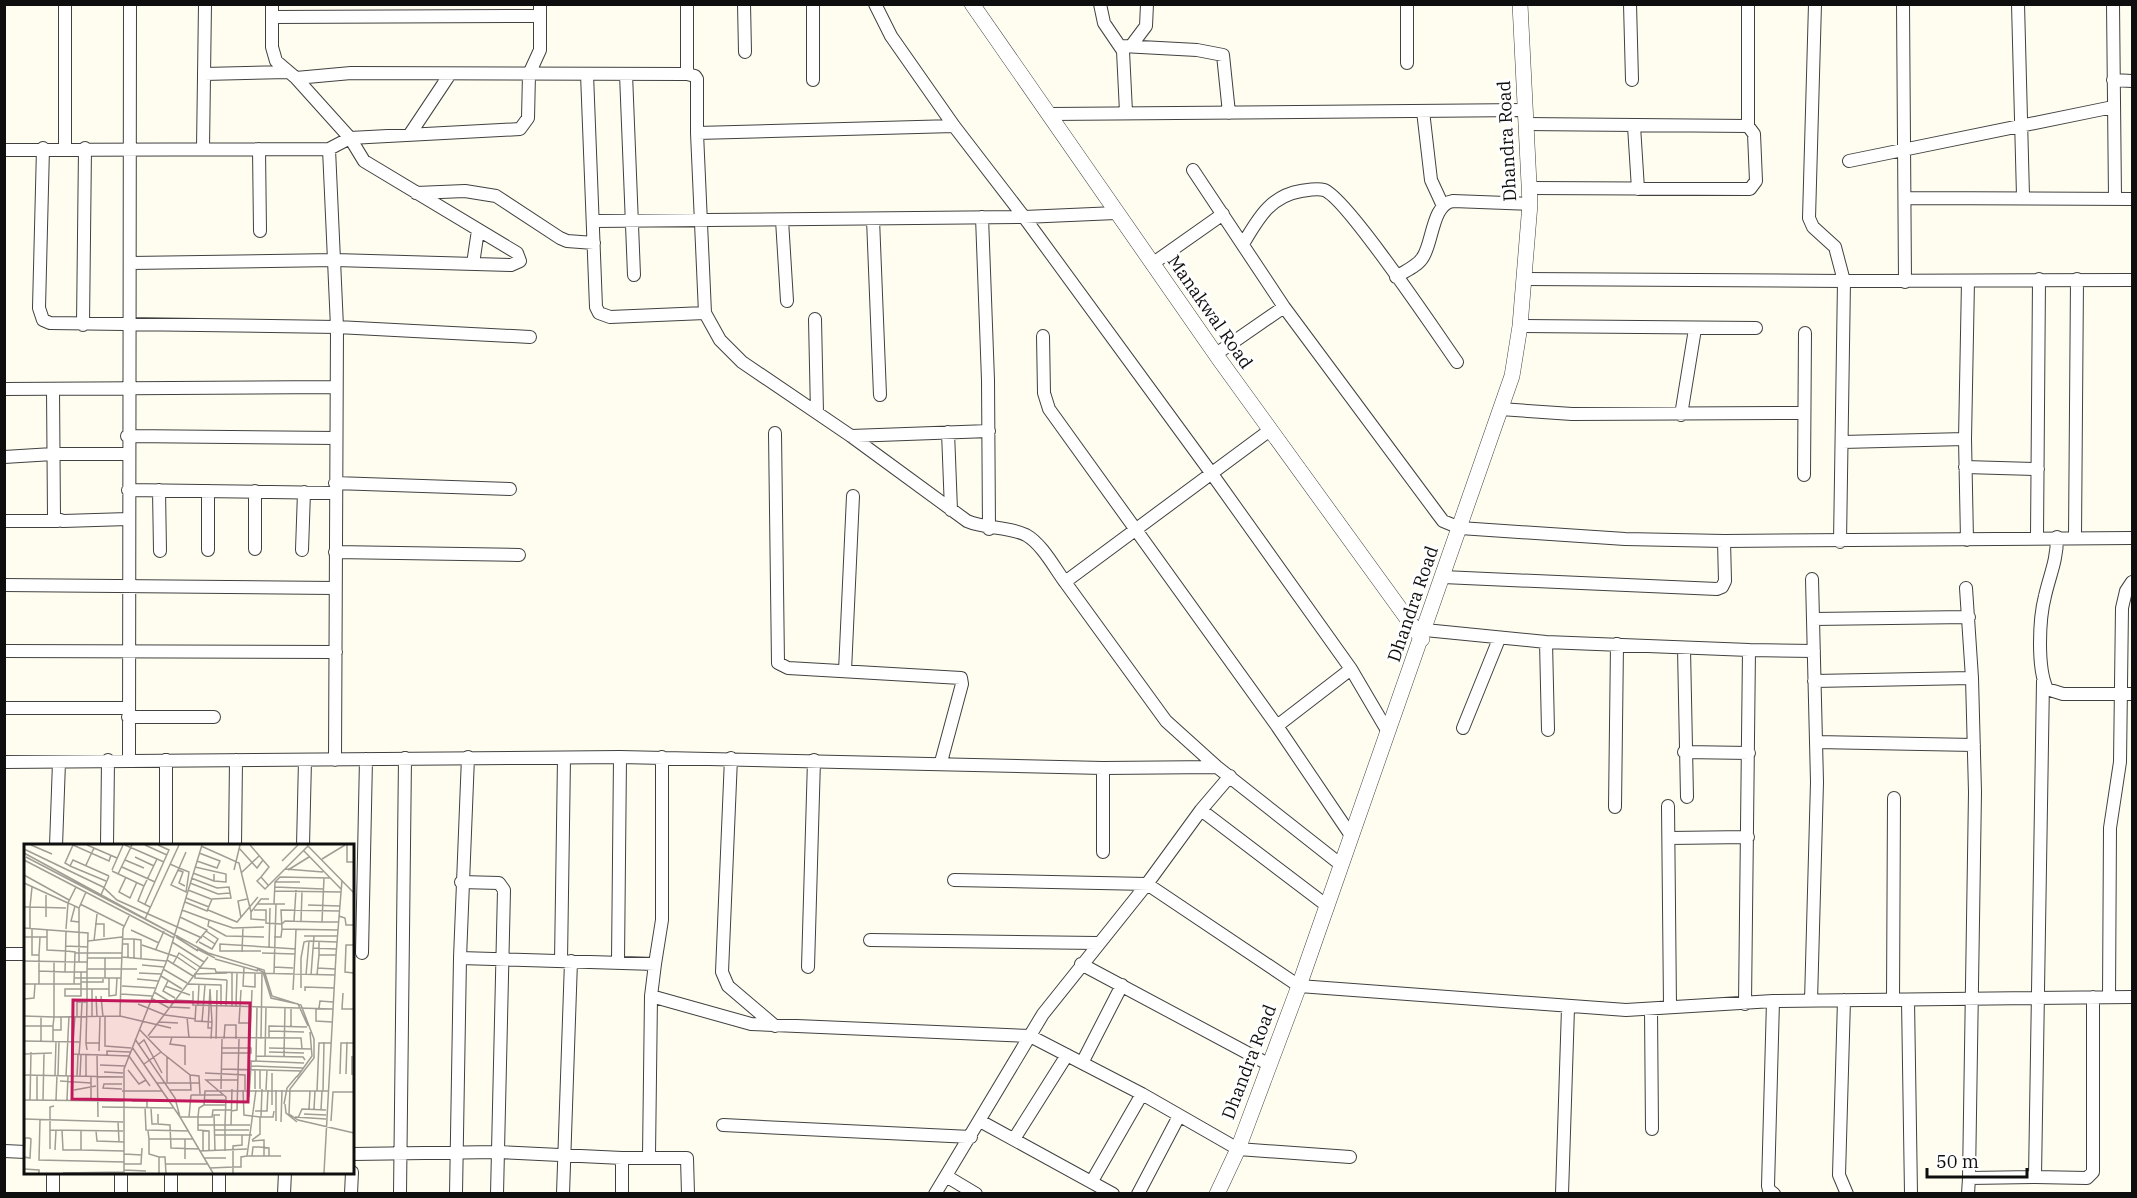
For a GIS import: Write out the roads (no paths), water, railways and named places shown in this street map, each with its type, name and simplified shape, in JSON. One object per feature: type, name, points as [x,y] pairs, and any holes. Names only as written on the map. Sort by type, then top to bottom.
[{"type":"street","points":[[65,4],[65,148]]},
{"type":"street","points":[[129,760],[127,436],[130,4]]},
{"type":"street","points":[[203,148],[205,4]]},
{"type":"street","points":[[687,4],[687,75]]},
{"type":"street","points":[[744,4],[745,52]]},
{"type":"street","points":[[813,4],[813,80]]},
{"type":"street","points":[[875,4],[891,36],[954,126],[1024,217],[1212,474],[1351,669],[1388,732]]},
{"type":"street","name":"Manakwal Road","points":[[972,4],[1050,114],[1116,213],[1270,430],[1423,635]]},
{"type":"street","points":[[1100,4],[1104,23],[1126,46],[1197,50],[1223,54],[1226,64],[1229,113]]},
{"type":"street","points":[[1126,112],[1126,46],[1146,26],[1147,4]]},
{"type":"street","points":[[1407,4],[1407,63]]},
{"type":"street","name":"Dhandra Road","points":[[1216,1194],[1238,1149],[1299,986],[1350,834],[1423,635],[1512,376],[1520,326],[1530,204],[1520,4]]},
{"type":"street","points":[[1630,4],[1632,80]]},
{"type":"street","points":[[1529,188],[1752,188],[1756,181],[1754,134],[1748,126],[1748,4]]},
{"type":"street","points":[[1815,4],[1814,136],[1809,218],[1813,227],[1835,247],[1844,282],[1840,542]]},
{"type":"street","points":[[1903,4],[1905,282]]},
{"type":"street","points":[[2018,4],[2023,196]]},
{"type":"street","points":[[2112,4],[2115,198]]},
{"type":"street","points":[[4,150],[43,148],[329,149],[350,138],[520,129],[528,118],[529,74],[540,50],[540,10],[272,11],[273,56],[350,138],[364,161],[517,253],[520,261],[511,265],[335,260],[130,263]]},
{"type":"street","points":[[204,74],[695,76],[697,79],[697,133],[705,313],[720,340],[736,357],[851,436],[967,521],[989,529],[1027,535],[1065,582],[1166,721],[1217,767],[1340,864]]},
{"type":"street","points":[[410,134],[450,74]]},
{"type":"street","points":[[587,74],[596,307],[599,313],[610,317],[705,313]]},
{"type":"street","points":[[626,74],[634,275]]},
{"type":"street","points":[[2113,80],[2133,81]]},
{"type":"street","points":[[1849,161],[2113,107]]},
{"type":"street","points":[[1050,114],[1423,111],[1634,126],[1748,126]]},
{"type":"street","points":[[1423,111],[1431,180],[1443,206]]},
{"type":"street","points":[[697,133],[954,126]]},
{"type":"street","points":[[1634,126],[1638,189]]},
{"type":"street","points":[[43,148],[39,308],[43,320],[50,323],[337,327],[530,337]]},
{"type":"street","points":[[83,325],[85,148]]},
{"type":"street","points":[[259,149],[260,231]]},
{"type":"street","points":[[329,149],[337,327],[335,760]]},
{"type":"street","points":[[1194,170],[1284,307],[1443,521],[1460,528],[1625,539],[1724,541],[1840,542],[2037,537],[2133,538]]},
{"type":"street","points":[[1243,244],[1265,209],[1275,200],[1297,192],[1321,189],[1329,192],[1342,205],[1457,362]]},
{"type":"street","points":[[416,193],[465,191],[496,196],[560,238],[577,243],[594,243]]},
{"type":"street","points":[[1906,198],[2023,196],[2133,199]]},
{"type":"street","points":[[1396,277],[1423,258],[1443,206],[1454,201],[1530,204]]},
{"type":"street","points":[[594,220],[632,222],[1024,217],[1116,213]]},
{"type":"street","points":[[1152,264],[1223,214]]},
{"type":"street","points":[[982,217],[989,431],[989,529]]},
{"type":"street","points":[[873,219],[880,395]]},
{"type":"street","points":[[782,220],[787,302]]},
{"type":"street","points":[[473,264],[478,231]]},
{"type":"street","points":[[1524,279],[1844,282],[2133,280]]},
{"type":"street","points":[[2037,537],[2039,279]]},
{"type":"street","points":[[2075,537],[2077,279]]},
{"type":"street","points":[[1967,540],[1965,439],[1968,281]]},
{"type":"street","points":[[1216,354],[1284,307]]},
{"type":"street","points":[[815,319],[817,413]]},
{"type":"street","points":[[1520,326],[1756,328]]},
{"type":"street","points":[[1681,415],[1695,329]]},
{"type":"street","points":[[1804,475],[1805,333]]},
{"type":"street","points":[[1043,336],[1044,393],[1049,409],[1276,726],[1350,834]]},
{"type":"street","points":[[4,389],[335,387]]},
{"type":"street","points":[[53,389],[54,518],[58,521]]},
{"type":"street","points":[[1500,409],[1572,414],[1804,413]]},
{"type":"street","points":[[1065,582],[1270,430]]},
{"type":"street","points":[[851,436],[989,431]]},
{"type":"street","points":[[948,432],[951,510]]},
{"type":"street","points":[[775,433],[778,663],[788,668],[961,678],[962,684],[941,762]]},
{"type":"street","points":[[127,436],[336,438]]},
{"type":"street","points":[[1842,442],[1965,439]]},
{"type":"street","points":[[4,457],[53,454],[128,454]]},
{"type":"street","points":[[1965,467],[2038,469]]},
{"type":"street","points":[[128,490],[304,492],[335,488],[510,489]]},
{"type":"street","points":[[159,490],[160,551]]},
{"type":"street","points":[[208,491],[208,550]]},
{"type":"street","points":[[255,491],[255,549]]},
{"type":"street","points":[[302,550],[304,492]]},
{"type":"street","points":[[845,671],[853,496]]},
{"type":"street","points":[[4,521],[128,519]]},
{"type":"street","points":[[2035,1177],[2043,610],[2056,565],[2057,537]]},
{"type":"street","points":[[1443,577],[1717,589],[1722,587],[1725,580],[1724,541]]},
{"type":"street","points":[[335,552],[519,555]]},
{"type":"street","points":[[1811,1001],[1816,742],[1812,579]]},
{"type":"street","points":[[2109,997],[2110,828],[2127,694],[2127,606],[2124,596],[2132,583]]},
{"type":"street","points":[[4,585],[335,588]]},
{"type":"street","points":[[1966,588],[1974,745],[1968,1194]]},
{"type":"street","points":[[1813,619],[1969,617]]},
{"type":"street","points":[[1423,635],[1684,649],[1814,651]]},
{"type":"street","points":[[1463,728],[1499,639]]},
{"type":"street","points":[[1546,642],[1548,730]]},
{"type":"street","points":[[1615,807],[1617,644]]},
{"type":"street","points":[[1684,649],[1684,752],[1687,797]]},
{"type":"street","points":[[1745,1004],[1749,650]]},
{"type":"street","points":[[4,651],[336,652]]},
{"type":"street","points":[[1276,726],[1351,669]]},
{"type":"street","points":[[1814,681],[1972,678]]},
{"type":"street","points":[[2043,681],[2047,689],[2054,692],[2127,694]]},
{"type":"street","points":[[4,708],[214,717]]},
{"type":"street","points":[[1816,742],[1974,745]]},
{"type":"street","points":[[1684,752],[1749,753]]},
{"type":"street","points":[[456,1194],[461,882],[468,757]]},
{"type":"street","points":[[618,962],[620,757]]},
{"type":"street","points":[[4,762],[662,757],[941,762],[1103,768],[1217,767]]},
{"type":"street","points":[[650,1156],[651,996],[662,920],[662,757]]},
{"type":"street","points":[[400,1194],[405,758]]},
{"type":"street","points":[[563,1194],[566,961],[564,758]]},
{"type":"street","points":[[731,758],[722,972],[728,986],[775,1026]]},
{"type":"street","points":[[362,953],[366,759]]},
{"type":"street","points":[[107,844],[108,760]]},
{"type":"street","points":[[166,760],[166,844]]},
{"type":"street","points":[[235,844],[236,760]]},
{"type":"street","points":[[303,844],[305,760]]},
{"type":"street","points":[[808,967],[814,760]]},
{"type":"street","points":[[57,844],[58,762]]},
{"type":"street","points":[[1103,768],[1103,852]]},
{"type":"street","points":[[935,1194],[1043,1014],[1230,776]]},
{"type":"street","points":[[1893,1000],[1894,798]]},
{"type":"street","points":[[1668,806],[1670,1007]]},
{"type":"street","points":[[1201,810],[1326,905]]},
{"type":"street","points":[[1669,838],[1748,837]]},
{"type":"street","points":[[954,880],[1147,884],[1299,986],[1568,1008],[1651,1009],[1773,1001],[2133,997]]},
{"type":"street","points":[[461,882],[499,883],[503,886],[497,1194]]},
{"type":"street","points":[[870,940],[1097,943]]},
{"type":"street","points":[[4,954],[24,954]]},
{"type":"street","points":[[460,958],[655,964]]},
{"type":"street","points":[[1082,964],[1268,1064]]},
{"type":"street","points":[[1082,1063],[1122,985]]},
{"type":"street","points":[[651,996],[751,1024],[1030,1036],[1142,1094],[1238,1149],[1350,1157]]},
{"type":"street","points":[[1969,1178],[2087,1179],[2093,1172],[2093,998]]},
{"type":"street","points":[[1844,1000],[1839,1175],[1847,1194]]},
{"type":"street","points":[[1908,1000],[1911,1194]]},
{"type":"street","points":[[1773,1001],[1768,1190],[1774,1194]]},
{"type":"street","points":[[1562,1194],[1568,1008]]},
{"type":"street","points":[[1651,1009],[1652,1129]]},
{"type":"street","points":[[1014,1139],[1067,1055]]},
{"type":"street","points":[[1092,1181],[1142,1094]]},
{"type":"street","points":[[1138,1194],[1179,1116]]},
{"type":"street","points":[[980,1121],[1113,1194]]},
{"type":"street","points":[[723,1125],[971,1137]]},
{"type":"street","points":[[4,1151],[24,1152]]},
{"type":"street","points":[[354,1154],[498,1152],[622,1158],[650,1156],[687,1158],[688,1194]]},
{"type":"street","points":[[622,1158],[622,1194]]},
{"type":"street","points":[[53,1174],[53,1194]]},
{"type":"street","points":[[120,1194],[121,1174]]},
{"type":"street","points":[[171,1174],[171,1194]]},
{"type":"street","points":[[219,1174],[219,1194]]},
{"type":"street","points":[[284,1194],[285,1174]]},
{"type":"street","points":[[351,1174],[351,1194]]},
{"type":"street","points":[[946,1176],[976,1194]]}]
